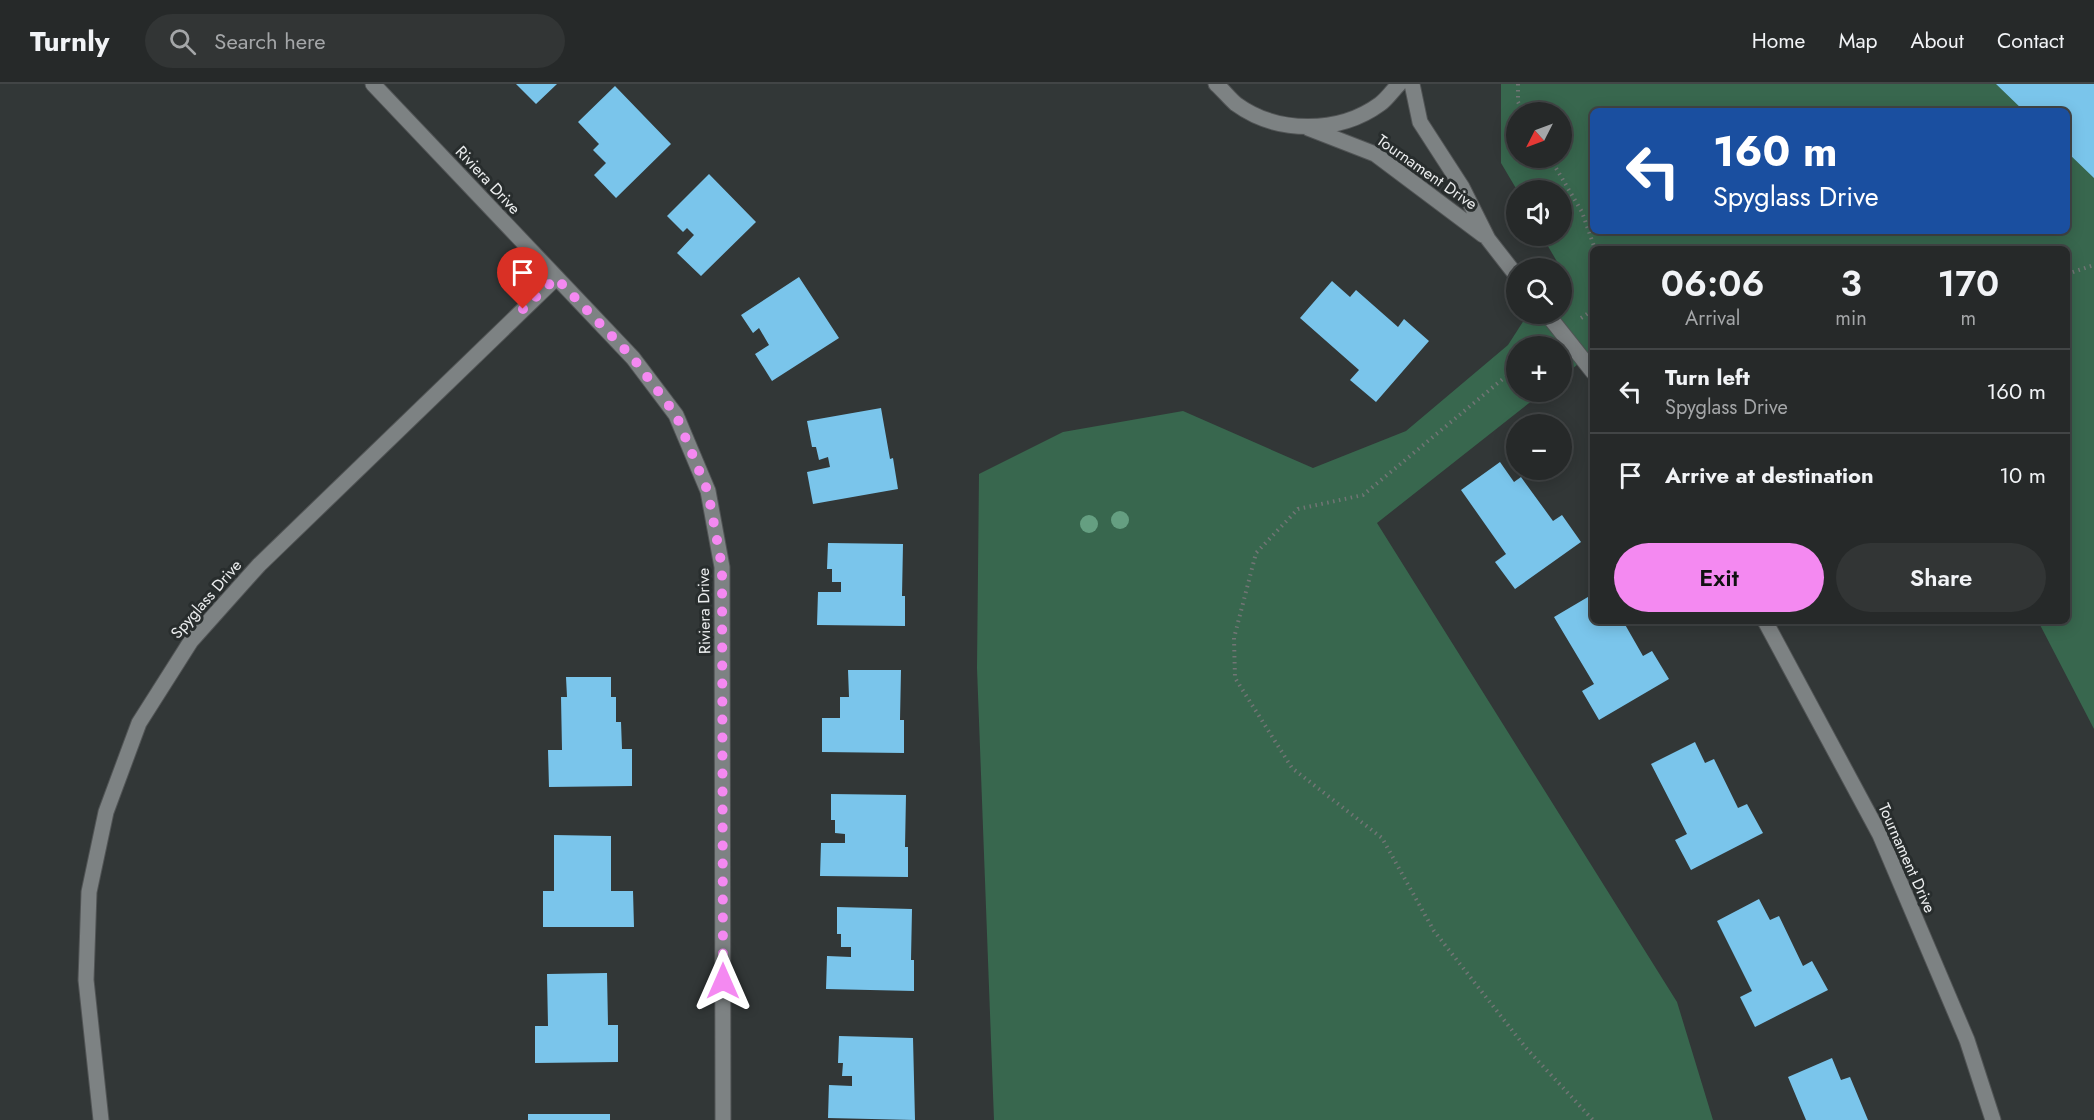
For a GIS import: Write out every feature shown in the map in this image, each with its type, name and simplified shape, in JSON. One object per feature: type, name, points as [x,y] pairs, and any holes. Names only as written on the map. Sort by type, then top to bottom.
[{"type":"street","name":"Riviera Drive","points":[[373,84],[633,358],[676,415],[708,492],[722,567],[723,1120]]},
{"type":"street","points":[[1216,84],[1236,104],[1270,122],[1308,128],[1346,122],[1380,104],[1399,84]]},
{"type":"street","name":"Tournament Drive","points":[[1412,84],[1420,122],[1462,187],[1488,238],[1506,262]]},
{"type":"street","name":"Tournament Drive","points":[[1308,128],[1375,154],[1488,238]]},
{"type":"street","name":"Spyglass Drive","points":[[101,1120],[86,980],[89,892],[106,812],[138,723],[191,641],[260,565],[556,278]]},
{"type":"street","points":[[1555,324],[1590,368]]},
{"type":"street","name":"Tournament Drive","points":[[1767,624],[1880,835],[1967,1040],[1993,1120]]},
{"type":"path","points":[[1518,84],[1518,102]]},
{"type":"path","points":[[1556,168],[1582,212],[1594,246]]},
{"type":"path","points":[[2070,273],[2094,265]]},
{"type":"path","points":[[1506,376],[1363,495],[1298,509],[1256,553],[1234,638],[1235,678],[1292,768],[1382,838],[1434,931],[1526,1048],[1593,1120]]},
{"type":"green space","points":[[1501,84],[2094,84],[2094,729],[2040,624],[2070,624],[2070,246],[1590,246],[1590,354],[1572,369],[1572,336],[1514,336],[1522,324],[1572,324],[1572,258],[1555,258],[1548,246],[1572,246],[1572,180],[1511,180],[1501,163]]},
{"type":"green space","points":[[1506,347],[1506,402],[1530,402],[1515,414],[1506,414],[1506,421],[1377,523],[1677,1002],[1713,1120],[994,1120],[977,668],[979,474],[1063,432],[1183,411],[1313,468],[1406,431]]},
{"type":"building","points":[[516,84],[557,84],[536,104]]},
{"type":"building","points":[[1996,84],[2094,84],[2094,178],[2070,155],[2070,108],[2021,108]]},
{"type":"building","points":[[615,86],[671,144],[616,198],[594,175],[606,163],[593,150],[599,144],[578,122]]},
{"type":"building","points":[[709,174],[756,222],[701,276],[677,253],[694,235],[687,228],[683,232],[667,216]]},
{"type":"building","points":[[799,277],[839,338],[772,381],[755,354],[769,345],[759,328],[753,333],[741,315]]},
{"type":"building","points":[[1332,281],[1350,297],[1356,290],[1398,327],[1404,319],[1429,341],[1376,402],[1350,380],[1359,370],[1300,318]]},
{"type":"building","points":[[881,408],[898,489],[813,504],[807,472],[830,467],[828,457],[819,460],[816,447],[812,447],[807,421]]},
{"type":"building","points":[[1500,462],[1506,471],[1506,480],[1514,482],[1523,480],[1553,521],[1562,515],[1581,542],[1515,589],[1495,562],[1506,554],[1461,490]]},
{"type":"building","points":[[828,543],[903,544],[902,596],[905,596],[905,626],[817,625],[818,592],[841,592],[841,582],[832,582],[832,569],[827,569]]},
{"type":"building","points":[[1590,596],[1590,624],[1625,624],[1643,656],[1652,651],[1669,679],[1599,720],[1582,691],[1594,684],[1554,617]]},
{"type":"building","points":[[848,670],[901,670],[900,720],[904,720],[904,753],[822,752],[822,718],[840,718],[840,697],[849,697]]},
{"type":"building","points":[[566,677],[611,677],[611,697],[616,697],[616,722],[621,722],[622,749],[632,749],[632,786],[549,787],[548,750],[562,750],[561,697],[567,697]]},
{"type":"building","points":[[1695,742],[1705,763],[1714,759],[1738,808],[1747,804],[1763,833],[1691,870],[1675,840],[1687,834],[1651,764]]},
{"type":"building","points":[[831,794],[906,795],[905,847],[908,847],[908,877],[820,876],[821,843],[845,843],[845,834],[835,833],[835,820],[831,820]]},
{"type":"building","points":[[554,835],[611,836],[611,891],[633,891],[634,927],[543,927],[543,891],[554,891]]},
{"type":"building","points":[[1759,899],[1770,920],[1779,916],[1803,966],[1812,961],[1828,990],[1755,1027],[1740,997],[1752,991],[1717,921]]},
{"type":"building","points":[[837,907],[912,909],[911,960],[914,960],[914,991],[826,989],[827,956],[851,957],[851,947],[841,947],[841,934],[837,934]]},
{"type":"building","points":[[607,973],[608,1025],[618,1025],[618,1062],[535,1063],[535,1026],[548,1026],[547,974]]},
{"type":"building","points":[[839,1036],[913,1038],[915,1120],[828,1118],[829,1085],[852,1086],[852,1076],[842,1076],[843,1063],[838,1063]]},
{"type":"building","points":[[1832,1058],[1841,1080],[1850,1077],[1868,1120],[1806,1120],[1788,1077]]},
{"type":"building","points":[[528,1114],[610,1114],[610,1120],[528,1120]]},
{"type":"route","points":[[523,309],[556,278],[633,358],[676,415],[708,492],[722,567],[723,981]]}]
